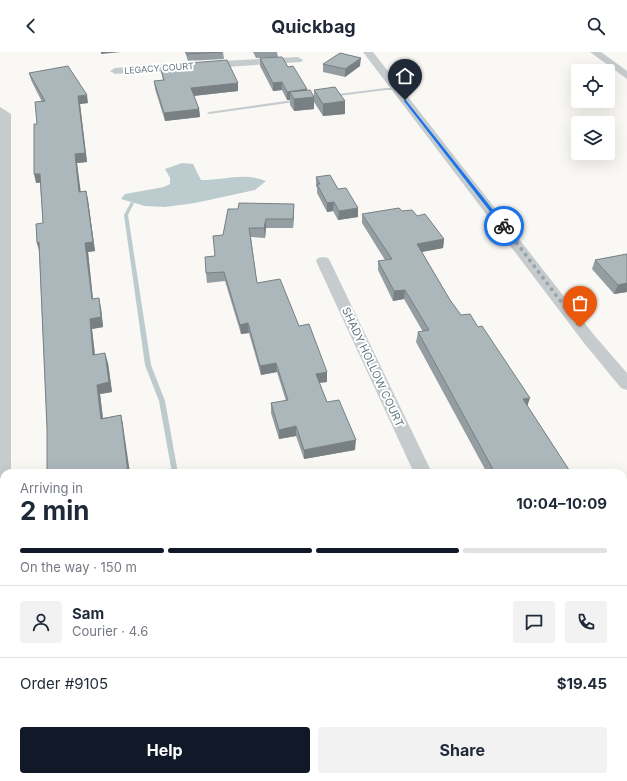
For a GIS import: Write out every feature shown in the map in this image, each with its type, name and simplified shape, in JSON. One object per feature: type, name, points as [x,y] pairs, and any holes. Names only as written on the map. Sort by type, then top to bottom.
[{"type":"street","points":[[368,52],[589,339],[627,384]]},
{"type":"street","points":[[595,52],[627,76]]},
{"type":"street","name":"LEGACY COURT","points":[[115,71],[162,62],[251,64],[298,60]]},
{"type":"street","points":[[0,110],[6,114],[1,318],[2,469]]},
{"type":"street","name":"SHADY HOLLOW COURT","points":[[323,261],[421,469]]},
{"type":"lane","points":[[326,96],[386,89],[396,90]]},
{"type":"lane","points":[[209,113],[304,99]]},
{"type":"shaded area","points":[[182,163],[193,164],[201,180],[250,177],[266,181],[255,190],[195,203],[165,207],[145,206],[121,199],[125,194],[164,187],[170,184],[170,178],[165,169]]},
{"type":"building","points":[[186,52],[222,52],[187,54]]},
{"type":"building","points":[[340,53],[361,58],[345,69],[323,64]]},
{"type":"building","points":[[282,57],[288,67],[293,66],[307,89],[287,92],[282,82],[273,83],[260,58]]},
{"type":"building","points":[[227,60],[238,83],[191,88],[199,109],[164,113],[154,81],[164,80],[161,70],[191,67],[190,63]]},
{"type":"building","points":[[68,66],[87,95],[78,96],[85,153],[75,154],[79,192],[86,191],[93,242],[85,243],[92,299],[99,298],[101,317],[90,319],[93,355],[105,353],[109,382],[97,385],[101,419],[121,415],[128,469],[47,469],[47,428],[39,242],[37,243],[36,224],[43,223],[40,174],[34,174],[34,124],[37,124],[35,102],[45,101],[29,73]]},
{"type":"building","points":[[335,87],[345,101],[323,104],[314,90]]},
{"type":"building","points":[[310,90],[314,97],[294,99],[290,92]]},
{"type":"building","points":[[330,175],[338,189],[346,188],[358,208],[339,211],[334,202],[327,203],[317,184],[320,184],[316,177]]},
{"type":"building","points":[[239,203],[294,204],[293,219],[266,219],[264,228],[249,228],[257,283],[280,279],[299,326],[309,324],[327,372],[316,374],[327,402],[339,400],[356,440],[304,450],[296,426],[279,430],[271,403],[288,400],[276,363],[260,366],[248,323],[240,325],[224,272],[206,273],[205,257],[215,256],[213,236],[223,235],[228,209],[238,209]]},
{"type":"building","points":[[399,208],[402,211],[412,210],[417,216],[425,214],[444,239],[417,244],[450,300],[461,315],[470,314],[478,327],[482,326],[530,398],[523,399],[568,469],[493,469],[418,332],[429,330],[405,290],[394,291],[378,261],[392,259],[362,214]]},
{"type":"building","points":[[627,254],[627,283],[618,285],[595,260]]},
{"type":"waterway","points":[[132,203],[126,215],[148,365],[162,401],[174,469]]},
{"type":"way so far","points":[[504,226],[580,327]]},
{"type":"route","points":[[405,100],[504,226]]}]
